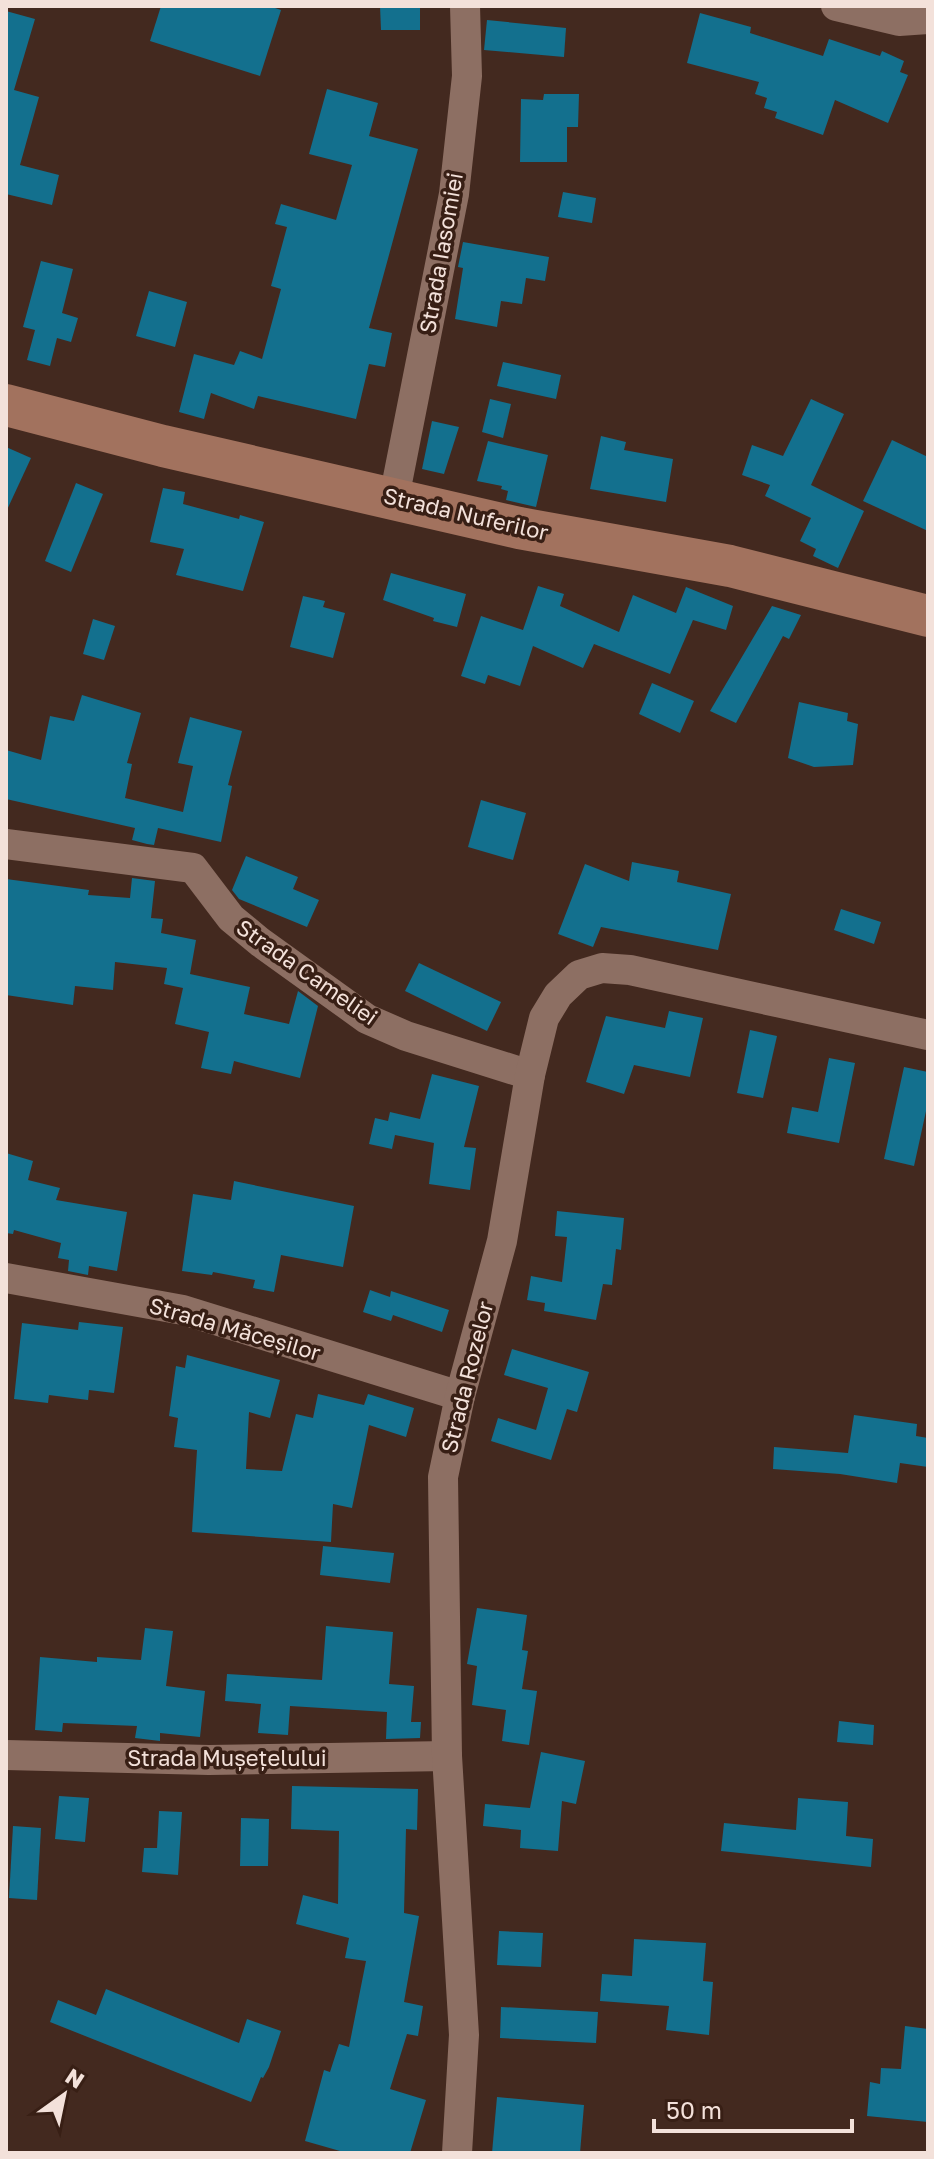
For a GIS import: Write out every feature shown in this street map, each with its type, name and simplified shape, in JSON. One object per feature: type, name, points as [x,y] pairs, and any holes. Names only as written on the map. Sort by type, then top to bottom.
[{"type":"main road","name":"Strada Nuferilor","points":[[6,405],[163,446],[519,528],[730,566],[928,616]]},
{"type":"street","name":"Strada Iasomiei","points":[[394,498],[454,194],[467,76],[465,6]]},
{"type":"street","points":[[836,6],[899,21],[928,19]]},
{"type":"street","name":"Strada Cameliei","points":[[6,844],[193,868],[231,918],[367,1019],[406,1036],[530,1075]]},
{"type":"street","name":"Strada Rozelor","points":[[457,2153],[464,2035],[447,1756],[443,1477],[460,1396],[502,1241],[530,1075],[544,1018],[558,995],[579,975],[602,968],[630,970],[928,1035]]},
{"type":"street","name":"Strada Măceșilor","points":[[6,1278],[183,1310],[460,1396]]},
{"type":"street","name":"Strada Mușețelului","points":[[6,1755],[209,1760],[447,1756]]},
{"type":"building","points":[[161,6],[269,6],[281,10],[260,76],[150,41]]},
{"type":"building","points":[[380,6],[420,6],[420,30],[381,30]]},
{"type":"building","points":[[6,11],[35,19],[14,90],[39,97],[20,165],[59,175],[52,205],[6,194]]},
{"type":"building","points":[[700,13],[751,27],[750,33],[823,56],[829,39],[880,56],[882,51],[904,61],[900,72],[908,75],[888,123],[835,100],[823,135],[775,118],[777,112],[764,108],[767,98],[755,94],[759,82],[687,63]]},
{"type":"building","points":[[487,20],[566,28],[564,57],[484,50]]},
{"type":"building","points":[[327,89],[378,103],[369,136],[418,149],[369,328],[392,333],[385,367],[369,364],[356,419],[258,396],[254,409],[211,393],[204,419],[179,412],[194,354],[234,365],[240,351],[262,359],[281,289],[271,286],[287,227],[275,224],[281,204],[336,220],[352,165],[309,154]]},
{"type":"building","points":[[544,94],[579,94],[578,127],[567,127],[567,162],[520,162],[521,99],[543,100]]},
{"type":"building","points":[[563,192],[596,198],[592,223],[558,217]]},
{"type":"building","points":[[463,242],[549,257],[545,281],[526,278],[522,304],[501,301],[497,327],[455,319],[463,268],[458,267]]},
{"type":"building","points":[[41,261],[73,269],[62,313],[78,318],[71,342],[57,338],[50,366],[27,360],[35,330],[23,327]]},
{"type":"building","points":[[149,291],[187,302],[175,347],[136,336]]},
{"type":"building","points":[[503,362],[561,375],[556,399],[497,386]]},
{"type":"building","points":[[490,399],[511,404],[503,438],[482,432]]},
{"type":"building","points":[[811,399],[844,414],[811,485],[864,511],[838,568],[813,556],[816,549],[800,541],[811,518],[765,496],[770,485],[742,475],[752,445],[783,456]]},
{"type":"building","points":[[432,421],[459,427],[444,474],[422,469]]},
{"type":"building","points":[[601,436],[626,442],[624,450],[673,459],[666,502],[590,489]]},
{"type":"building","points":[[892,440],[928,457],[928,531],[863,501]]},
{"type":"building","points":[[488,441],[548,455],[536,507],[506,500],[508,491],[501,489],[502,486],[477,481]]},
{"type":"building","points":[[6,447],[31,458],[6,512]]},
{"type":"building","points":[[76,483],[103,494],[71,572],[45,561]]},
{"type":"building","points":[[163,488],[185,492],[183,504],[239,519],[240,515],[264,522],[243,591],[176,575],[184,549],[150,542]]},
{"type":"building","points":[[391,573],[466,594],[457,627],[433,621],[434,618],[383,600]]},
{"type":"building","points":[[538,586],[564,594],[560,606],[619,632],[633,595],[676,613],[686,587],[733,606],[726,630],[693,620],[670,674],[594,644],[583,668],[533,646],[520,686],[488,675],[485,684],[461,676],[481,616],[523,630]]},
{"type":"building","points":[[303,596],[325,601],[323,607],[345,613],[333,658],[290,647]]},
{"type":"building","points":[[772,606],[801,615],[789,639],[783,636],[736,723],[710,711]]},
{"type":"building","points":[[93,619],[115,626],[104,660],[83,654]]},
{"type":"building","points":[[652,683],[694,701],[680,733],[639,714]]},
{"type":"building","points":[[82,695],[141,713],[127,763],[132,764],[125,798],[183,812],[193,766],[178,763],[190,717],[242,731],[228,785],[232,786],[221,842],[158,828],[154,845],[147,844],[132,840],[135,828],[6,799],[6,750],[41,760],[50,716],[74,721]]},
{"type":"building","points":[[799,702],[848,713],[847,721],[858,724],[853,765],[814,767],[788,758]]},
{"type":"building","points":[[481,800],[526,813],[513,860],[468,847]]},
{"type":"building","points":[[246,856],[298,877],[293,889],[319,900],[307,927],[239,899],[232,890]]},
{"type":"building","points":[[632,862],[679,871],[677,882],[731,894],[718,950],[601,927],[593,947],[558,934],[585,864],[629,881]]},
{"type":"building","points":[[132,878],[155,881],[151,918],[163,919],[161,933],[196,940],[190,974],[250,987],[244,1014],[289,1024],[298,991],[318,1006],[300,1078],[234,1061],[231,1074],[201,1068],[209,1032],[175,1024],[183,988],[164,984],[167,968],[115,962],[113,990],[75,986],[73,1005],[6,995],[6,879],[89,890],[88,895],[130,898]]},
{"type":"building","points":[[841,909],[881,922],[874,944],[834,930]]},
{"type":"building","points":[[419,963],[501,1002],[487,1031],[405,991]]},
{"type":"building","points":[[669,1011],[703,1018],[690,1077],[634,1065],[624,1094],[586,1082],[606,1016],[665,1028]]},
{"type":"building","points":[[750,1030],[777,1036],[763,1098],[737,1093]]},
{"type":"building","points":[[829,1058],[855,1063],[839,1143],[787,1133],[792,1107],[818,1112]]},
{"type":"building","points":[[904,1067],[928,1072],[928,1102],[914,1166],[884,1159]]},
{"type":"building","points":[[432,1074],[479,1086],[464,1147],[476,1148],[470,1190],[429,1184],[434,1143],[395,1135],[392,1149],[369,1144],[375,1118],[388,1121],[390,1112],[420,1119]]},
{"type":"building","points":[[6,1153],[33,1161],[28,1180],[60,1188],[56,1200],[127,1212],[117,1271],[89,1266],[88,1275],[68,1271],[69,1260],[58,1258],[61,1243],[14,1230],[13,1234],[6,1233]]},
{"type":"building","points":[[234,1181],[354,1206],[343,1267],[281,1255],[274,1292],[253,1288],[255,1280],[213,1272],[212,1275],[182,1271],[193,1194],[231,1200]]},
{"type":"building","points":[[557,1211],[624,1218],[621,1250],[616,1249],[612,1285],[603,1284],[596,1320],[544,1311],[545,1303],[527,1300],[531,1276],[562,1282],[567,1237],[555,1236]]},
{"type":"building","points":[[370,1290],[390,1297],[391,1291],[449,1310],[442,1332],[393,1315],[391,1321],[363,1312]]},
{"type":"building","points":[[79,1322],[123,1327],[114,1393],[89,1390],[88,1400],[49,1395],[48,1403],[14,1399],[22,1323],[78,1330]]},
{"type":"building","points":[[512,1349],[589,1372],[577,1412],[567,1409],[551,1460],[491,1441],[498,1418],[536,1430],[548,1388],[504,1375]]},
{"type":"building","points":[[187,1355],[280,1380],[270,1418],[249,1412],[246,1469],[282,1471],[296,1414],[313,1418],[318,1394],[364,1405],[368,1394],[414,1408],[406,1437],[369,1425],[352,1508],[333,1504],[331,1542],[192,1532],[197,1450],[174,1447],[178,1418],[169,1416],[176,1366],[185,1368]]},
{"type":"building","points":[[854,1415],[917,1424],[916,1436],[928,1438],[928,1467],[900,1463],[897,1483],[840,1474],[773,1469],[774,1447],[848,1453]]},
{"type":"building","points":[[323,1546],[394,1553],[390,1583],[320,1575]]},
{"type":"building","points":[[477,1608],[527,1615],[522,1650],[528,1651],[522,1689],[537,1691],[529,1745],[502,1741],[506,1710],[472,1705],[477,1666],[467,1664]]},
{"type":"building","points":[[326,1626],[393,1632],[389,1684],[414,1686],[411,1722],[421,1722],[420,1738],[386,1739],[387,1712],[290,1706],[288,1735],[258,1733],[261,1704],[225,1701],[227,1674],[322,1680]]},
{"type":"building","points":[[145,1628],[173,1631],[166,1686],[205,1691],[200,1737],[160,1733],[160,1741],[135,1738],[137,1726],[63,1723],[62,1732],[35,1730],[40,1657],[97,1662],[97,1657],[141,1660]]},
{"type":"building","points":[[839,1721],[874,1725],[873,1745],[837,1742]]},
{"type":"building","points":[[541,1752],[585,1761],[576,1804],[562,1801],[558,1851],[520,1848],[521,1830],[483,1826],[485,1804],[530,1808]]},
{"type":"building","points":[[292,1786],[418,1789],[417,1830],[406,1829],[404,1913],[419,1916],[404,2002],[423,2006],[418,2036],[407,2034],[390,2089],[426,2100],[410,2153],[347,2153],[305,2141],[324,2070],[330,2072],[339,2044],[349,2047],[366,1961],[345,1958],[349,1938],[296,1924],[303,1895],[338,1904],[339,1831],[291,1829]]},
{"type":"building","points":[[59,1796],[89,1798],[85,1842],[55,1839]]},
{"type":"building","points":[[798,1798],[848,1802],[846,1836],[873,1839],[871,1867],[721,1851],[724,1823],[796,1830]]},
{"type":"building","points":[[159,1811],[182,1812],[178,1875],[142,1872],[144,1848],[157,1848]]},
{"type":"building","points":[[241,1818],[269,1819],[268,1866],[240,1866]]},
{"type":"building","points":[[13,1826],[41,1828],[37,1900],[9,1898]]},
{"type":"building","points":[[499,1931],[543,1933],[541,1967],[497,1965]]},
{"type":"building","points":[[634,1939],[706,1943],[703,1981],[713,1982],[709,2035],[666,2030],[669,2006],[600,2001],[602,1974],[632,1976]]},
{"type":"building","points":[[106,1989],[239,2043],[247,2019],[281,2031],[269,2067],[261,2077],[251,2102],[50,2022],[58,2000],[96,2015]]},
{"type":"building","points":[[501,2007],[598,2012],[596,2043],[500,2038]]},
{"type":"building","points":[[905,2026],[928,2029],[928,2122],[867,2116],[870,2082],[880,2084],[881,2068],[901,2069]]},
{"type":"building","points":[[497,2097],[584,2105],[580,2153],[492,2153]]}]
